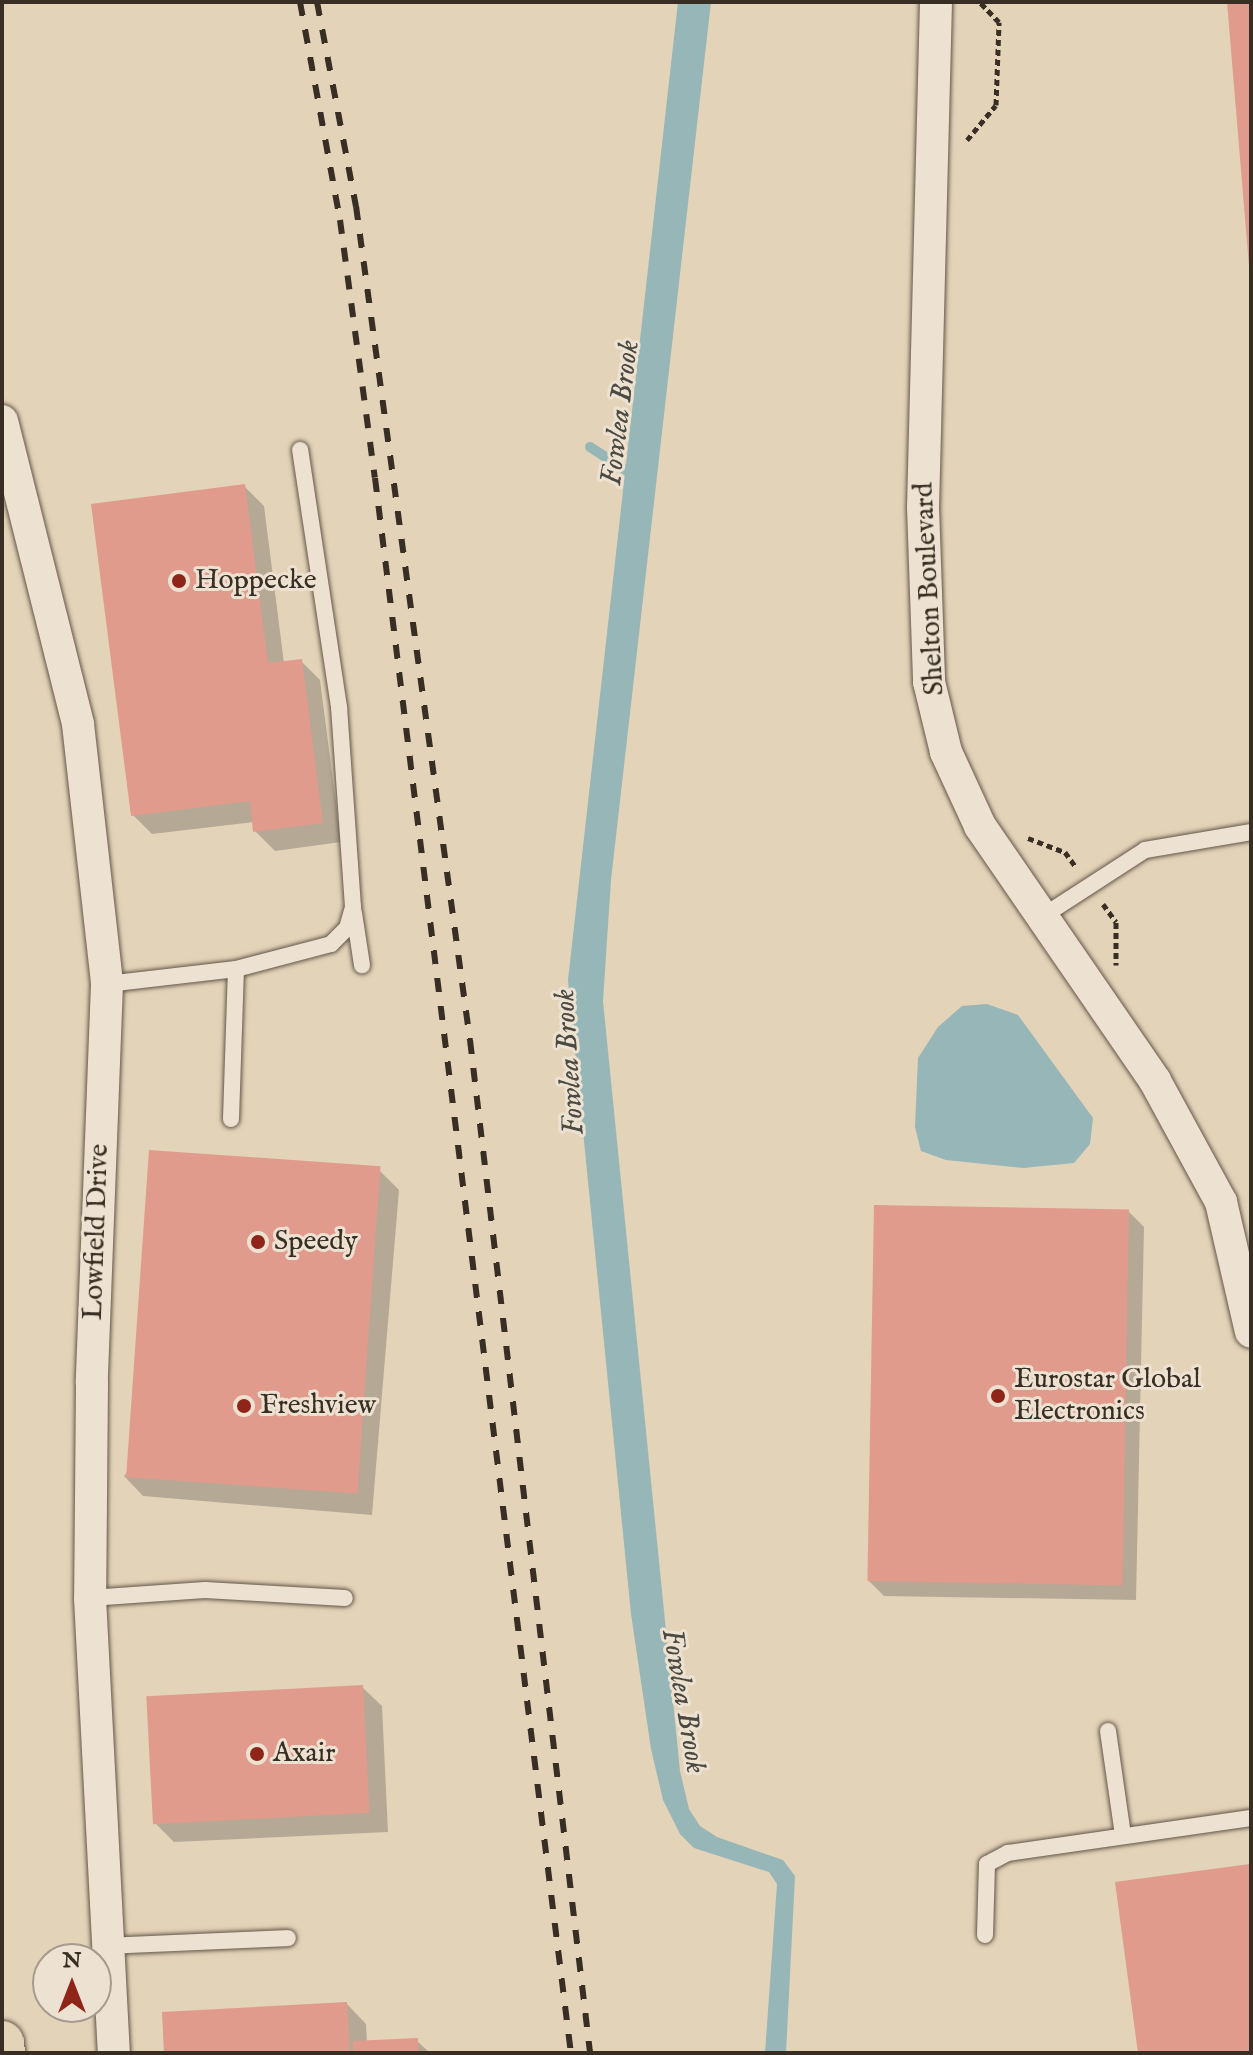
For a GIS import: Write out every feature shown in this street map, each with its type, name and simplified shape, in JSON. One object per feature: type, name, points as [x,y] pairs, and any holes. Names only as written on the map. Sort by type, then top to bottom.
[{"type":"highway","points":[[2,2043],[3,2053]]},
{"type":"street","name":"Shelton Boulevard","points":[[936,2],[923,507],[929,682],[946,752],[974,814],[1040,918],[1116,1020],[1189,1140],[1221,1202],[1251,1332]]},
{"type":"street","name":"Lowfield Drive","points":[[2,421],[78,724],[107,984],[92,1383],[90,1598],[107,1943]]},
{"type":"street","name":"Lowfield Drive","points":[[112,2022],[114,2053]]},
{"type":"lane","points":[[300,450],[339,707],[353,907],[362,965]]},
{"type":"lane","points":[[1040,918],[1145,850],[1251,832]]},
{"type":"lane","points":[[107,984],[236,969],[331,944],[347,928],[353,907]]},
{"type":"lane","points":[[231,1119],[236,969]]},
{"type":"lane","points":[[90,1598],[205,1590],[345,1598]]},
{"type":"lane","points":[[1108,1731],[1123,1835]]},
{"type":"lane","points":[[985,1935],[987,1864],[1008,1853],[1251,1818]]},
{"type":"lane","points":[[112,1946],[288,1938]]},
{"type":"path","points":[[963,149],[979,119],[996,105],[999,22],[980,2]]},
{"type":"path","points":[[1018,831],[1065,852]]},
{"type":"water","points":[[678,2],[711,2],[611,880],[603,1001],[680,1771],[689,1809],[700,1826],[717,1837],[783,1860],[795,1876],[786,2053],[765,2053],[777,1884],[769,1872],[694,1848],[680,1834],[663,1800],[651,1749],[631,1614],[568,980]]},
{"type":"water","points":[[987,1004],[1018,1015],[1093,1118],[1090,1144],[1074,1163],[1023,1168],[946,1160],[921,1151],[915,1127],[918,1058],[938,1027],[962,1006]]},
{"type":"building","points":[[1227,2],[1251,2],[1251,266],[1249,266]]},
{"type":"building","name":"Hoppecke","points":[[245,484],[268,663],[302,659],[323,823],[253,832],[250,801],[131,816],[91,504]]},
{"type":"building","points":[[149,1150],[380,1166],[358,1493],[126,1477]]},
{"type":"building","name":"Eurostar Global Electronics","points":[[874,1205],[1129,1209],[1122,1585],[867,1581]]},
{"type":"building","name":"Axair","points":[[363,1685],[370,1813],[153,1824],[146,1696]]},
{"type":"building","points":[[1250,1864],[1251,2053],[1138,2053],[1115,1882]]},
{"type":"building","points":[[347,2002],[350,2053],[164,2053],[162,2012]]},
{"type":"building","points":[[418,2038],[418,2053],[353,2053],[353,2041]]},
{"type":"waterway","name":"Fowlea Brook","points":[[590,447],[635,476]]},
{"type":"railway","points":[[300,2],[340,220],[375,478],[571,2053]]},
{"type":"railway","points":[[317,2],[356,206],[470,1040],[590,2053]]},
{"type":"place","name":"Hoppecke","points":[[179,581]]},
{"type":"place","name":"Speedy","points":[[258,1242]]},
{"type":"place","name":"Eurostar Global Electronics","points":[[998,1396]]},
{"type":"place","name":"Freshview","points":[[244,1406]]},
{"type":"place","name":"Axair","points":[[257,1754]]}]
